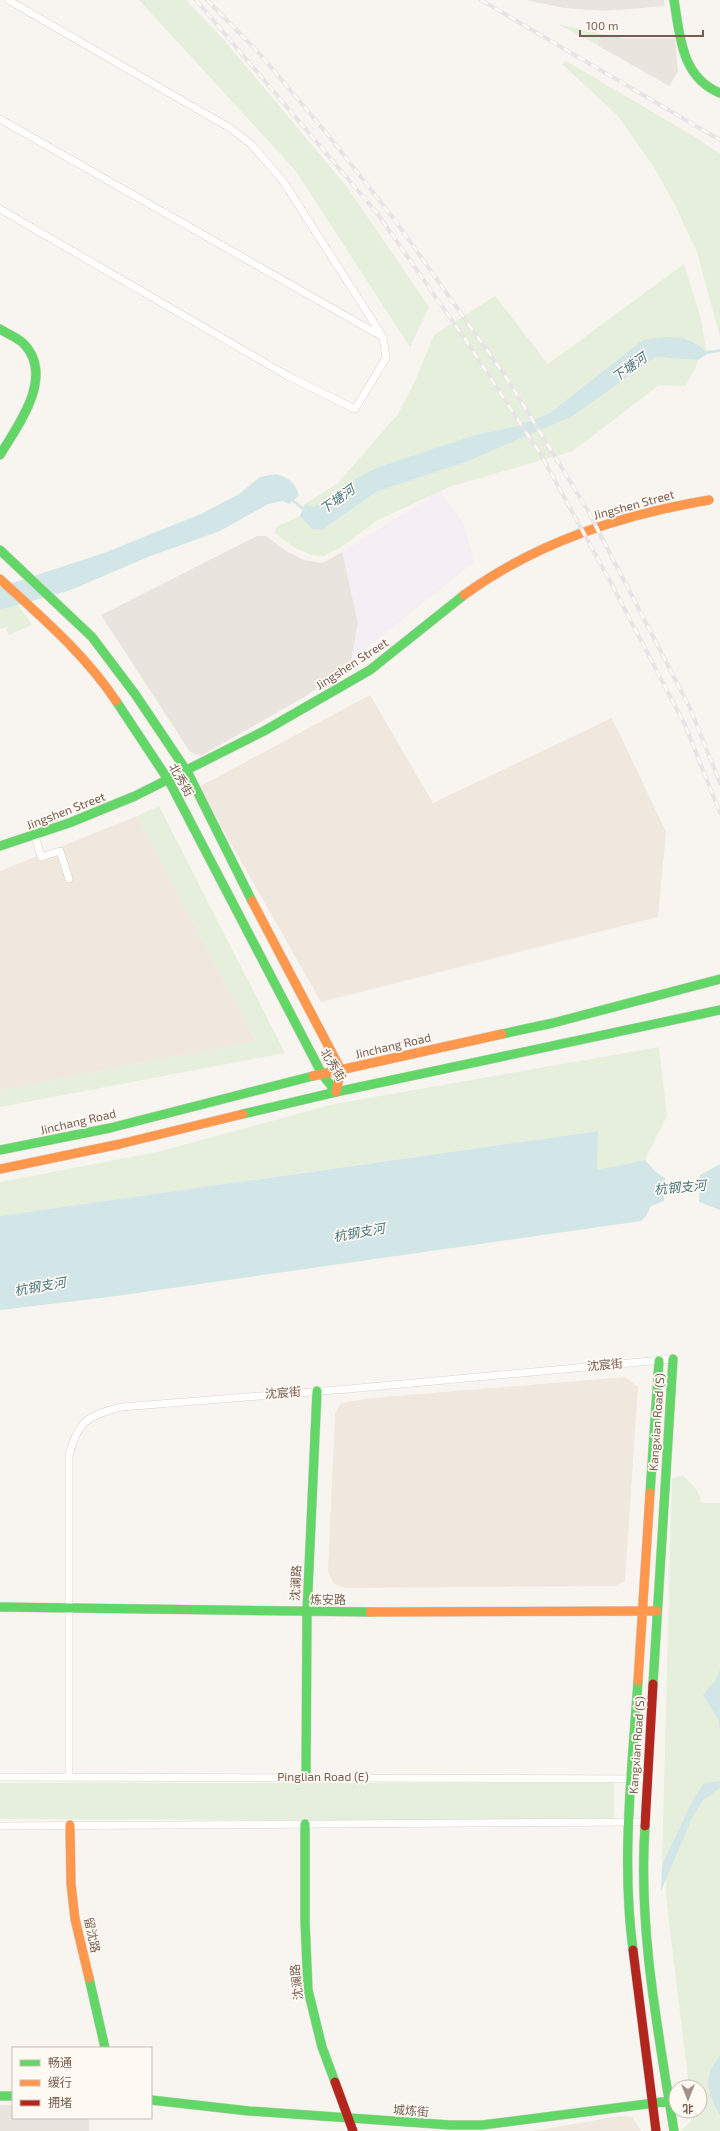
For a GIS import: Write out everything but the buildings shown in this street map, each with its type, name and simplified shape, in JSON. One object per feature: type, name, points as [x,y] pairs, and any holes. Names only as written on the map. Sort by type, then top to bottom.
[{"type":"street","points":[[0,209],[288,376],[355,410],[386,358],[383,338],[284,181],[251,144],[230,128],[8,0]]},
{"type":"street","points":[[674,0],[685,55],[692,71],[704,85],[720,93]]},
{"type":"street","points":[[0,119],[383,338]]},
{"type":"street","points":[[0,330],[23,343],[33,358],[37,376],[34,395],[0,455]]},
{"type":"street","name":"Jingshen Street","points":[[0,846],[35,836],[103,810],[188,773],[355,680],[384,659],[470,590],[508,565],[575,533],[639,515],[710,500]]},
{"type":"street","name":"北秀街","points":[[0,550],[54,599],[92,637],[135,694],[188,773],[265,927],[341,1070],[336,1092]]},
{"type":"street","name":"北秀街","points":[[1,579],[72,646],[102,680],[169,781],[322,1074],[336,1092]]},
{"type":"street","points":[[35,836],[41,856],[60,851],[68,879]]},
{"type":"street","name":"Jinchang Road","points":[[0,1150],[110,1128],[322,1074],[553,1023],[720,979]]},
{"type":"street","points":[[0,1169],[120,1144],[336,1092],[720,1010]]},
{"type":"street","name":"沈宸街","points":[[69,1608],[69,1456],[74,1439],[83,1422],[93,1415],[122,1407],[673,1359]]},
{"type":"street","name":"Kangxian Road (S)","points":[[668,2088],[646,1950],[642,1868],[673,1359]]},
{"type":"street","name":"Kangxian Road (S)","points":[[656,2131],[629,1923],[626,1872],[630,1778],[659,1360]]},
{"type":"street","name":"沈澜路","points":[[306,1777],[307,1612],[317,1391]]},
{"type":"street","name":"炼安路","points":[[0,1607],[307,1612],[657,1611]]},
{"type":"street","points":[[69,1608],[69,1777]]},
{"type":"street","name":"Pinglian Road (E)","points":[[0,1777],[647,1778]]},
{"type":"street","points":[[0,1826],[644,1822]]},
{"type":"street","name":"沈澜路","points":[[305,1824],[305,1921],[308,1990],[313,2016],[322,2047],[338,2096],[353,2131]]},
{"type":"street","name":"留沈路","points":[[70,1825],[71,1884],[76,1919],[105,2047]]},
{"type":"street","points":[[0,2096],[12,2096]]},
{"type":"street","name":"城炼街","points":[[152,2100],[349,2119],[450,2125],[482,2125],[668,2100]]},
{"type":"street","name":"Kangxian Road (S)","points":[[672,2119],[674,2131]]},
{"type":"shaded area","points":[[526,0],[664,0],[665,6],[605,11],[564,8]]},
{"type":"shaded area","points":[[601,34],[625,38],[675,38],[678,72],[669,86],[597,45]]},
{"type":"shaded area","points":[[440,491],[464,524],[474,562],[351,660],[358,623],[342,552]]},
{"type":"shaded area","points":[[257,536],[266,536],[286,551],[304,560],[323,563],[342,552],[349,562],[358,623],[356,649],[351,660],[338,673],[306,696],[201,756],[190,752],[101,615]]},
{"type":"shaded area","points":[[370,695],[433,803],[612,718],[666,832],[658,917],[321,1002],[199,787]]},
{"type":"shaded area","points":[[137,816],[256,1041],[0,1090],[0,871]]},
{"type":"shaded area","points":[[625,1377],[638,1387],[625,1581],[616,1586],[346,1588],[334,1584],[328,1571],[335,1414],[341,1403],[372,1398]]},
{"type":"shaded area","points":[[0,2105],[12,2105],[12,2119],[89,2119],[89,2131],[0,2131]]},
{"type":"shaded area","points":[[619,2116],[632,2117],[641,2131],[533,2131]]},
{"type":"green space","points":[[139,0],[186,0],[224,40],[347,187],[429,307],[410,347],[295,170]]},
{"type":"green space","points":[[558,24],[601,34],[597,45]]},
{"type":"green space","points":[[566,61],[695,137],[720,154],[720,337],[697,252],[675,205],[654,167],[618,116],[562,64]]},
{"type":"green space","points":[[684,264],[701,319],[706,351],[687,338],[560,405],[550,413],[517,426],[478,434],[378,467],[314,507],[305,504],[338,483],[398,414],[415,381],[434,335],[495,296],[548,364]]},
{"type":"green space","points":[[656,357],[698,360],[686,386],[659,385],[573,451],[449,487],[376,521],[343,546],[324,556],[311,555],[294,547],[275,533],[276,527],[300,516],[312,529],[322,530],[376,492],[466,462],[573,416]]},
{"type":"green space","points":[[18,605],[32,625],[9,635],[6,629],[11,626],[0,629],[0,610]]},
{"type":"green space","points":[[159,806],[285,1053],[0,1107],[0,1090],[256,1041],[137,816]]},
{"type":"green space","points":[[659,1047],[667,1116],[645,1160],[597,1170],[597,1131],[0,1216],[0,1182],[157,1152],[334,1104]]},
{"type":"green space","points":[[683,1476],[695,1488],[702,1503],[720,1503],[720,2131],[681,2131],[692,2119],[708,2119],[708,2079],[688,2079],[666,1896],[666,1859],[662,1865],[672,1478]]},
{"type":"green space","points":[[0,1783],[614,1783],[614,1821],[0,1819]]},
{"type":"water","points":[[666,337],[692,341],[706,351],[720,349],[720,352],[707,354],[698,360],[656,357],[573,416],[466,462],[376,492],[322,530],[312,529],[300,516],[305,504],[314,507],[357,478],[378,467],[478,434],[517,426],[550,413],[643,340]]},
{"type":"water","points":[[276,474],[291,481],[298,491],[299,496],[289,504],[283,501],[268,504],[220,531],[148,557],[71,590],[0,610],[0,587],[104,553],[203,513],[239,494],[260,477]]},
{"type":"water","points":[[598,1131],[597,1170],[645,1160],[655,1171],[665,1178],[664,1201],[651,1206],[646,1216],[641,1221],[109,1297],[0,1310],[0,1216]]},
{"type":"water","points":[[720,1164],[720,1210],[699,1202],[700,1175]]},
{"type":"water","points":[[720,1669],[720,1731],[718,1719],[703,1695],[716,1680]]},
{"type":"water","points":[[720,1781],[720,1788],[703,1800],[692,1818],[661,1891],[662,1865],[695,1796],[704,1783]]},
{"type":"water","points":[[720,2056],[720,2115],[712,2100],[708,2085],[714,2063]]},
{"type":"waterway","name":"下塘河","points":[[291,499],[306,511]]},
{"type":"waterway","name":"杭钢支河","points":[[663,1189],[702,1186]]},
{"type":"railway","points":[[196,0],[377,213],[465,339],[541,455],[610,581],[685,725],[720,813]]},
{"type":"railway","points":[[207,0],[259,53],[328,135],[397,223],[508,380],[587,509],[690,708],[720,783]]},
{"type":"railway","points":[[481,0],[720,140]]},
{"type":"traffic: fast","points":[[674,0],[681,41],[690,66],[697,77],[707,86],[720,93]]},
{"type":"traffic: fast","points":[[0,329],[24,344],[33,357],[36,371],[35,386],[30,401],[16,430],[0,455]]},
{"type":"traffic: fast","points":[[0,550],[92,637],[135,694],[188,773],[252,901]]},
{"type":"traffic: fast","points":[[0,846],[69,823],[135,796],[264,731],[370,670],[464,595]]},
{"type":"traffic: fast","points":[[116,701],[169,781],[322,1074],[336,1092]]},
{"type":"traffic: fast","points":[[502,1034],[553,1023],[720,979]]},
{"type":"traffic: fast","points":[[243,1114],[336,1092],[720,1010]]},
{"type":"traffic: fast","points":[[0,1150],[110,1128],[313,1076]]},
{"type":"traffic: fast","points":[[653,1684],[673,1359]]},
{"type":"traffic: fast","points":[[650,1493],[659,1361]]},
{"type":"traffic: fast","points":[[306,1777],[307,1612],[317,1391]]},
{"type":"traffic: fast","points":[[0,1607],[370,1612]]},
{"type":"traffic: fast","points":[[633,1950],[628,1883],[628,1850],[638,1681]]},
{"type":"traffic: fast","points":[[305,1824],[305,1921],[308,1990],[322,2047],[335,2082]]},
{"type":"traffic: fast","points":[[645,1826],[644,1903],[647,1941],[656,2017],[674,2131]]},
{"type":"traffic: fast","points":[[89,1978],[105,2047]]},
{"type":"traffic: fast","points":[[0,2096],[12,2096]]},
{"type":"traffic: fast","points":[[152,2100],[249,2111],[450,2125],[482,2125],[668,2101]]},
{"type":"traffic: slow","points":[[464,595],[492,576],[521,560],[581,533],[644,514],[709,500]]},
{"type":"traffic: slow","points":[[0,579],[76,651],[104,684],[116,701]]},
{"type":"traffic: slow","points":[[252,901],[341,1070],[336,1092]]},
{"type":"traffic: slow","points":[[313,1076],[502,1034]]},
{"type":"traffic: slow","points":[[0,1169],[120,1144],[243,1114]]},
{"type":"traffic: slow","points":[[638,1681],[650,1493]]},
{"type":"traffic: slow","points":[[370,1612],[657,1611]]},
{"type":"traffic: slow","points":[[70,1825],[71,1884],[75,1919],[89,1978]]},
{"type":"traffic: jam","points":[[645,1826],[653,1684]]},
{"type":"traffic: jam","points":[[633,1950],[656,2131]]},
{"type":"traffic: jam","points":[[335,2082],[353,2131]]}]
